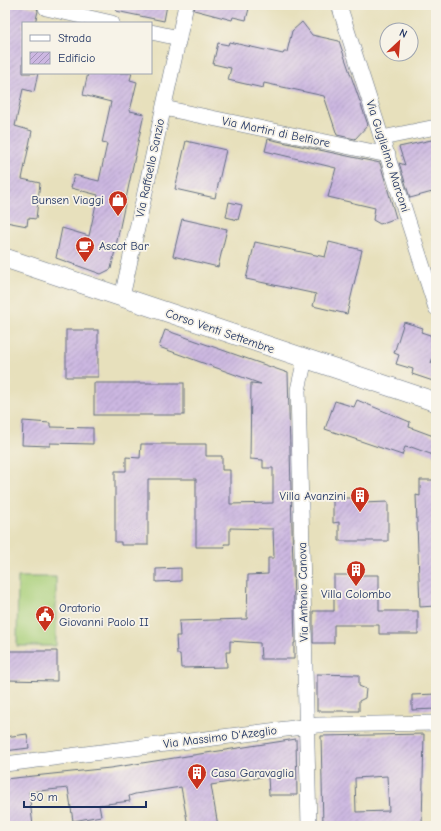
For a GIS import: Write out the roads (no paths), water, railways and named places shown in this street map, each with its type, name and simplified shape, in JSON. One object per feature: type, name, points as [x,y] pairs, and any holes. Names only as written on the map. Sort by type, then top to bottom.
[{"type":"street","name":"Via Raffaello Sanzio","points":[[122,297],[186,5]]},
{"type":"street","name":"Via Guglielmo Marconi","points":[[339,5],[382,138],[431,277],[436,308]]},
{"type":"street","points":[[46,8],[108,22]]},
{"type":"street","points":[[152,32],[179,38]]},
{"type":"street","name":"Via Martiri di Belfiore","points":[[164,108],[388,155]]},
{"type":"street","points":[[382,138],[436,127]]},
{"type":"street","name":"Corso Venti Settembre","points":[[5,258],[436,402]]},
{"type":"street","name":"Via Antonio Canova","points":[[305,359],[298,390],[309,826]]},
{"type":"street","name":"Via Massimo D'Azeglio","points":[[5,764],[307,726],[436,722]]},
{"type":"place","name":"Bunsen Viaggi","points":[[118,217]]},
{"type":"place","name":"Ascot Bar","points":[[85,263]]},
{"type":"place","name":"Villa Avanzini","points":[[360,513]]},
{"type":"place","name":"Villa Colombo","points":[[356,587]]},
{"type":"place","name":"Oratorio Giovanni Paolo II","points":[[45,632]]},
{"type":"place","name":"Casa Garavaglia","points":[[197,790]]}]
